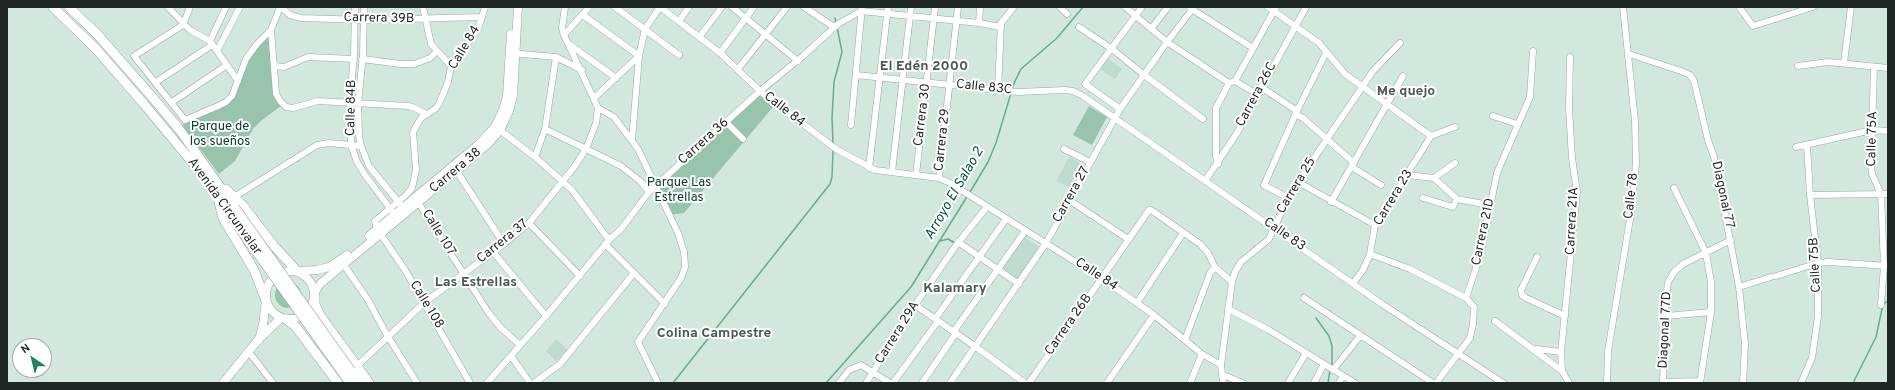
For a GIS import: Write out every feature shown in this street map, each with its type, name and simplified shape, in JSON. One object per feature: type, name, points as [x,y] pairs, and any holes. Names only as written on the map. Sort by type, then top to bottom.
[{"type":"highway","name":"Avenida Circunvalar","points":[[53,7],[97,50],[216,193],[232,210],[350,374],[361,383]]},
{"type":"highway","name":"Avenida Circunvalar","points":[[70,7],[98,34],[179,129],[219,184],[233,198],[232,210]]},
{"type":"highway","points":[[216,193],[223,218],[254,270],[266,301]]},
{"type":"highway","points":[[233,198],[297,271]]},
{"type":"highway","points":[[315,294],[315,304],[319,314],[350,374],[369,383]]},
{"type":"highway","points":[[284,318],[296,327],[338,383]]},
{"type":"main road","name":"Carrera 38","points":[[315,294],[320,284],[343,262],[379,232],[394,214],[403,207],[417,200],[455,168],[488,144],[509,111],[513,95],[512,7]]},
{"type":"main road","name":"Carrera 38","points":[[513,53],[518,7]]},
{"type":"main road","name":"Carrera 38","points":[[297,271],[323,268],[343,262]]},
{"type":"main road","points":[[258,340],[263,325],[266,288],[273,277],[284,271],[297,271],[309,279],[315,294],[313,303],[305,314],[299,317],[284,318],[272,311],[266,301]]},
{"type":"main road","points":[[223,383],[258,340],[284,318]]},
{"type":"street","points":[[168,7],[184,25],[211,43],[238,81]]},
{"type":"street","points":[[190,7],[184,25],[134,56],[185,120],[226,102],[232,96],[246,59],[257,44],[271,30],[280,7]]},
{"type":"street","points":[[156,82],[211,43],[226,7]]},
{"type":"street","points":[[217,51],[240,7]]},
{"type":"street","name":"Carrera 39B","points":[[280,7],[295,17],[364,20],[482,17]]},
{"type":"street","name":"Calle 84B","points":[[355,7],[354,59],[350,102],[351,145],[361,168],[394,214]]},
{"type":"street","name":"Calle 84B","points":[[364,7],[362,59],[358,103],[358,121],[361,146],[369,166],[376,177],[403,207]]},
{"type":"street","points":[[424,7],[428,36],[431,44],[451,66]]},
{"type":"street","name":"Calle 84","points":[[379,232],[375,221],[394,214],[403,207],[412,188],[416,170],[413,132],[417,123],[426,114],[440,104],[448,82],[451,66],[478,29],[485,7]]},
{"type":"street","points":[[565,7],[562,28],[564,35],[582,70],[598,108],[614,117],[632,140],[681,241],[685,258],[684,273],[665,304],[638,342],[658,383]]},
{"type":"street","points":[[564,35],[589,7]]},
{"type":"street","points":[[615,7],[679,55]]},
{"type":"street","points":[[632,140],[639,56],[645,29],[660,7]]},
{"type":"street","name":"Calle 84","points":[[660,7],[700,36],[738,69],[760,91],[829,145],[869,168],[939,178],[966,192],[987,207],[1101,278],[1154,315],[1202,354],[1221,365]]},
{"type":"street","points":[[679,21],[689,7]]},
{"type":"street","points":[[700,36],[722,7]]},
{"type":"street","points":[[732,7],[747,17],[798,61]]},
{"type":"street","points":[[720,53],[754,7]]},
{"type":"street","points":[[738,69],[787,7]]},
{"type":"street","points":[[804,7],[836,26]]},
{"type":"street","points":[[869,168],[888,7]]},
{"type":"street","points":[[892,172],[911,7]]},
{"type":"street","name":"Carrera 30","points":[[916,175],[935,7]]},
{"type":"street","name":"Carrera 29","points":[[939,178],[958,7]]},
{"type":"street","points":[[979,23],[980,7]]},
{"type":"street","points":[[998,90],[1002,20],[1014,7]]},
{"type":"street","points":[[1060,7],[1068,14]]},
{"type":"street","points":[[1125,7],[1166,42],[1232,82],[1257,94]]},
{"type":"street","points":[[1120,108],[1085,84],[1142,7]]},
{"type":"street","points":[[1151,29],[1168,7]]},
{"type":"street","name":"Carrera 26C","points":[[1205,181],[1218,164],[1306,7]]},
{"type":"street","name":"Calle 78","points":[[1607,383],[1608,351],[1631,213],[1635,170],[1635,121],[1624,7]]},
{"type":"street","points":[[1739,7],[1753,26],[1813,7]]},
{"type":"street","points":[[1844,62],[1851,7]]},
{"type":"street","points":[[1192,8],[1253,48]]},
{"type":"street","name":"Carrera 27","points":[[950,383],[1046,243],[1120,108],[1166,42],[1192,8]]},
{"type":"street","points":[[1218,164],[1216,156],[1216,108],[1253,48],[1272,8],[1319,43],[1326,54],[1345,74],[1362,88],[1431,136],[1455,127]]},
{"type":"street","points":[[851,125],[862,9],[887,15],[979,23],[1001,27]]},
{"type":"street","name":"Carrera 36","points":[[487,383],[546,316],[607,242],[621,229],[655,186],[760,91],[798,61],[836,26],[862,9]]},
{"type":"street","points":[[583,15],[639,56]]},
{"type":"street","points":[[1079,27],[1112,49],[1203,119]]},
{"type":"street","points":[[271,30],[276,94],[286,107],[293,108],[318,101],[350,102],[408,106],[426,114]]},
{"type":"street","points":[[569,43],[616,78]]},
{"type":"street","name":"Carrera 25","points":[[1223,383],[1221,365],[1232,282],[1241,262],[1264,244],[1288,198],[1326,140],[1379,64],[1400,43]]},
{"type":"street","points":[[362,59],[400,64],[414,64],[430,58],[437,50]]},
{"type":"street","name":"Carrera 21D","points":[[1466,298],[1480,256],[1489,205],[1497,173],[1530,97],[1533,52]]},
{"type":"street","points":[[513,53],[556,57],[582,70]]},
{"type":"street","points":[[1288,198],[1264,185],[1296,113],[1326,54]]},
{"type":"street","name":"Diagonal 77","points":[[1629,54],[1686,73],[1690,75],[1694,81],[1708,140],[1714,156],[1739,287],[1745,344],[1743,383]]},
{"type":"street","points":[[594,98],[639,56]]},
{"type":"street","points":[[274,66],[284,67],[308,57],[354,59]]},
{"type":"street","points":[[535,157],[545,129],[556,57]]},
{"type":"street","name":"Carrera 21A","points":[[1569,383],[1562,371],[1561,352],[1577,192],[1572,158],[1569,108],[1570,57]]},
{"type":"street","points":[[1798,66],[1818,62],[1844,62],[1888,68]]},
{"type":"street","points":[[172,102],[227,65]]},
{"type":"street","name":"Calle 75A","points":[[1874,67],[1872,174],[1885,194],[1886,266],[1881,305]]},
{"type":"street","name":"Calle 83C","points":[[856,75],[1018,92],[1064,90]]},
{"type":"street","points":[[1331,202],[1403,76]]},
{"type":"street","points":[[1261,87],[1303,118],[1353,165],[1381,185]]},
{"type":"street","name":"Calle 83","points":[[1064,90],[1074,91],[1083,96],[1385,306],[1503,383]]},
{"type":"street","name":"Carrera 37","points":[[350,374],[387,336],[425,302],[504,244],[529,223],[562,180],[575,166],[586,149],[596,123],[598,108]]},
{"type":"street","points":[[1493,116],[1517,124]]},
{"type":"street","points":[[726,122],[744,139]]},
{"type":"street","points":[[498,129],[562,180],[590,212],[607,242],[634,273],[665,304]]},
{"type":"street","points":[[545,129],[621,166],[640,181],[649,192]]},
{"type":"street","points":[[1796,147],[1872,130],[1888,131]]},
{"type":"street","name":"Carrera 23","points":[[1353,283],[1363,270],[1370,254],[1375,225],[1431,136]]},
{"type":"street","points":[[233,198],[317,145],[330,143],[361,146]]},
{"type":"street","name":"Calle 75B","points":[[1801,383],[1812,358],[1817,323],[1818,263],[1810,195],[1807,145]]},
{"type":"street","points":[[1064,149],[1090,162]]},
{"type":"street","points":[[1434,178],[1455,163]]},
{"type":"street","points":[[455,168],[504,244]]},
{"type":"street","points":[[1407,175],[1434,178],[1457,199],[1489,205]]},
{"type":"street","points":[[1298,182],[1331,202],[1375,225]]},
{"type":"street","points":[[1664,383],[1700,382],[1711,312],[1711,282],[1706,253],[1674,188]]},
{"type":"street","points":[[1810,195],[1885,194]]},
{"type":"street","points":[[1423,198],[1453,207],[1457,199]]},
{"type":"street","name":"Calle 107","points":[[417,200],[488,312],[501,328],[520,344]]},
{"type":"street","points":[[1069,200],[1128,238]]},
{"type":"street","name":"Carrera 29A","points":[[866,383],[915,305],[958,242],[987,207]]},
{"type":"street","name":"Carrera 26B","points":[[1029,383],[1147,212],[1151,210],[1183,233]]},
{"type":"street","points":[[893,383],[979,256],[1006,219]]},
{"type":"street","points":[[529,223],[580,276]]},
{"type":"street","points":[[922,383],[955,332],[1025,231]]},
{"type":"street","name":"Calle 108","points":[[379,232],[425,302],[470,383]]},
{"type":"street","points":[[1137,303],[1183,233],[1204,247],[1215,267],[1232,282]]},
{"type":"street","name":"Diagonal 77D","points":[[1664,383],[1668,282],[1674,272],[1683,264],[1731,240]]},
{"type":"street","points":[[958,242],[1019,284]]},
{"type":"street","points":[[493,252],[546,316]]},
{"type":"street","points":[[1304,298],[1432,383],[1459,353],[1470,338],[1474,307],[1466,298],[1410,269],[1370,254]]},
{"type":"street","points":[[1537,257],[1522,290],[1522,295],[1565,316]]},
{"type":"street","points":[[343,262],[368,300],[387,336],[417,383]]},
{"type":"street","points":[[1739,287],[1818,263],[1829,262],[1886,266]]},
{"type":"street","points":[[1185,340],[1210,273],[1215,267]]},
{"type":"street","points":[[534,383],[560,364],[634,273]]},
{"type":"street","points":[[915,305],[976,346],[1025,383]]},
{"type":"street","points":[[1228,309],[1269,330],[1355,383]]},
{"type":"street","points":[[1666,316],[1711,312]]},
{"type":"street","points":[[1108,383],[1154,315]]},
{"type":"street","points":[[1495,320],[1536,349],[1562,371]]},
{"type":"street","points":[[1314,383],[1360,336]]},
{"type":"street","points":[[1536,349],[1561,352]]},
{"type":"street","points":[[249,352],[273,383]]},
{"type":"street","points":[[1288,383],[1306,353]]},
{"type":"street","points":[[1190,383],[1202,354]]},
{"type":"street","points":[[511,356],[530,383]]},
{"type":"street","points":[[839,383],[849,370],[861,365],[890,383]]},
{"type":"street","points":[[1223,376],[1243,383]]},
{"type":"street","points":[[1339,383],[1343,376]]},
{"type":"shaded area","points":[[1108,59],[1122,69],[1115,79],[1100,69]]},
{"type":"shaded area","points":[[1069,157],[1083,164],[1081,168],[1084,169],[1082,174],[1078,172],[1069,187],[1056,181]]},
{"type":"shaded area","points":[[1024,236],[1039,247],[1018,279],[1001,267]]},
{"type":"shaded area","points":[[556,339],[567,349],[556,361],[546,351]]},
{"type":"green space","name":"Parque de los sueños","points":[[269,35],[274,95],[281,106],[262,120],[253,129],[235,161],[219,174],[182,125],[231,101],[248,59]]},
{"type":"green space","name":"Parque Las Estrellas","points":[[759,95],[773,107],[684,213],[670,215],[658,187]]},
{"type":"green space","points":[[1089,106],[1107,117],[1092,145],[1073,135]]},
{"type":"green space","points":[[288,282],[297,286],[301,295],[297,304],[288,308],[279,304],[275,295],[279,286]]},
{"type":"waterway","name":"Arroyo El Salao 2","points":[[1012,89],[1021,69],[1057,38],[1083,7]]},
{"type":"waterway","points":[[835,18],[836,24]]},
{"type":"waterway","points":[[833,144],[832,118],[834,82],[842,52],[837,27]]},
{"type":"waterway","name":"Arroyo El Salao 2","points":[[970,192],[988,162],[996,143],[1011,93]]},
{"type":"waterway","points":[[673,383],[830,184],[832,177],[833,150]]},
{"type":"waterway","name":"Arroyo El Salao 2","points":[[826,383],[911,287],[968,195]]},
{"type":"waterway","points":[[940,241],[948,239],[955,243]]},
{"type":"waterway","points":[[1853,383],[1876,337],[1883,304],[1888,301]]},
{"type":"waterway","points":[[1316,318],[1329,336],[1332,346],[1332,365]]},
{"type":"waterway","points":[[1328,383],[1330,370]]},
{"type":"district","name":"El Edén 2000","points":[[924,67]]},
{"type":"district","name":"Me quejo","points":[[1406,92]]},
{"type":"district","name":"Las Estrellas","points":[[476,283]]},
{"type":"district","name":"Kalamary","points":[[955,289]]},
{"type":"district","name":"Colina Campestre","points":[[714,334]]}]
